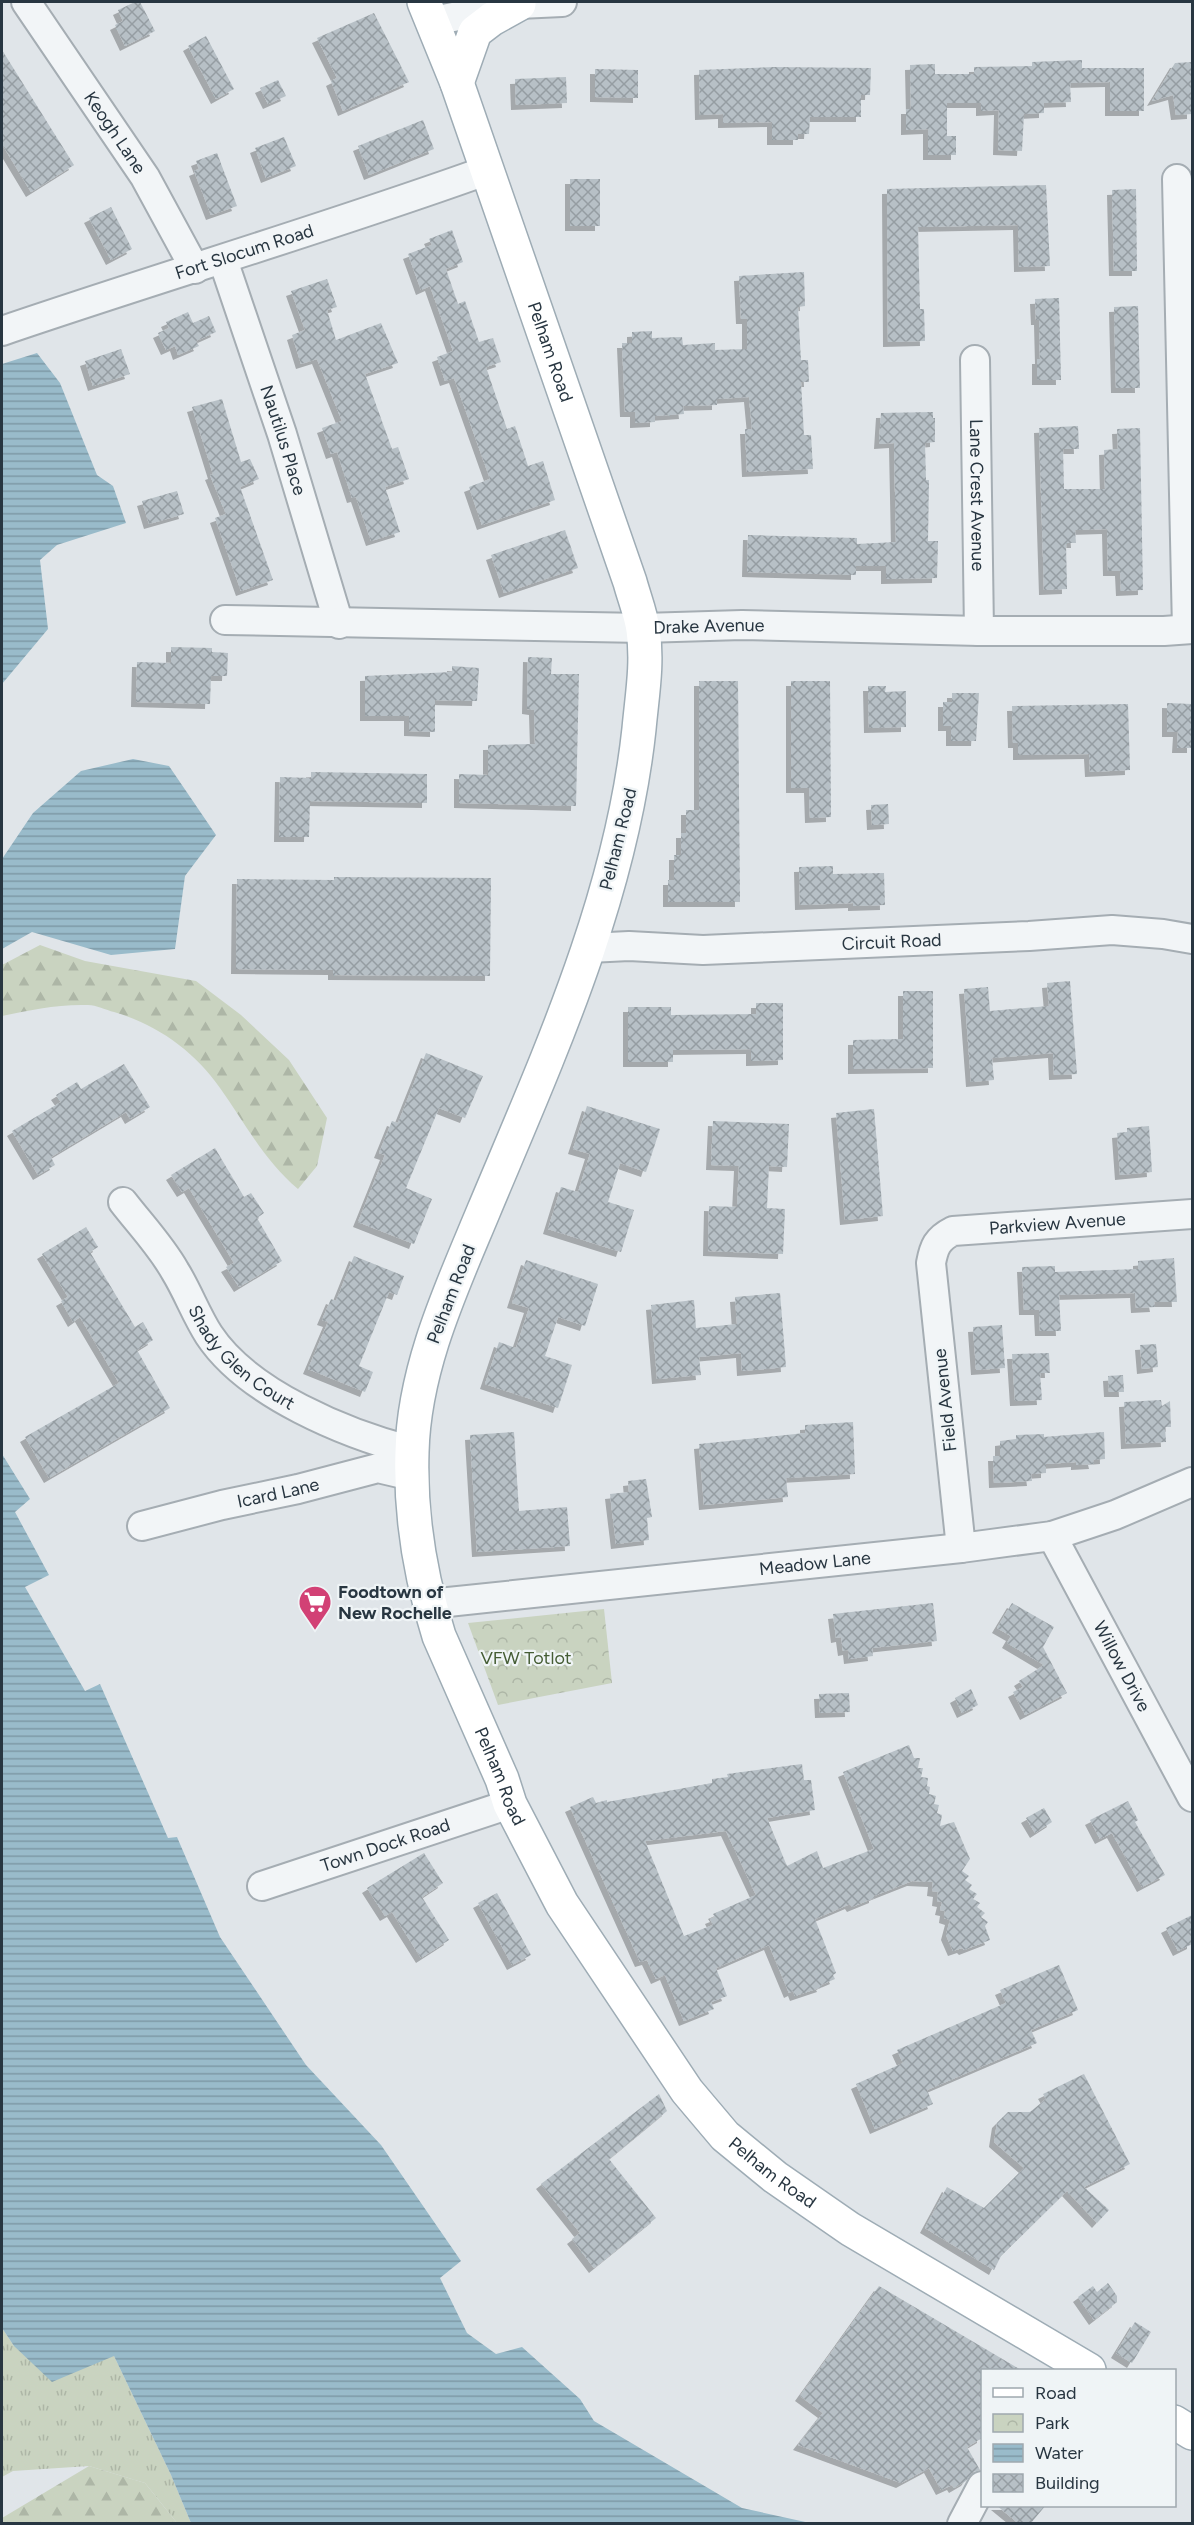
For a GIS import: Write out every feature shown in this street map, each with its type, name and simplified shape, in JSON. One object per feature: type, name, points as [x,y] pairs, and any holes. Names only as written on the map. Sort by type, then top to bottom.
[{"type":"main road","points":[[457,83],[476,32],[514,3]]},
{"type":"main road","name":"Pelham Road","points":[[429,11],[488,170],[630,582],[643,628],[645,665],[633,775],[620,841],[589,948],[429,1351],[412,1463],[416,1546],[429,1604],[439,1636],[502,1779],[510,1804],[562,1904],[687,2091],[725,2136],[775,2177],[850,2229],[1067,2365]]},
{"type":"street","name":"Keogh Lane","points":[[26,2],[145,177],[195,269]]},
{"type":"street","points":[[429,11],[514,3],[562,2]]},
{"type":"street","name":"Fort Slocum Road","points":[[2,331],[157,278],[223,260],[488,170]]},
{"type":"street","points":[[1177,179],[1190,629]]},
{"type":"street","name":"Nautilus Place","points":[[223,260],[282,434],[339,624]]},
{"type":"street","name":"Lane Crest Avenue","points":[[975,360],[980,631]]},
{"type":"street","name":"Drake Avenue","points":[[225,620],[339,624],[643,628],[742,626],[1164,632],[1190,629]]},
{"type":"street","name":"Circuit Road","points":[[589,948],[628,946],[703,950],[1029,936],[1112,930],[1192,939]]},
{"type":"street","name":"Shady Glen Court","points":[[123,1202],[175,1269],[210,1336],[235,1365],[260,1384],[309,1413],[373,1441],[412,1463]]},
{"type":"street","name":"Parkview Avenue","points":[[933,1252],[934,1246],[942,1237],[953,1232],[1192,1214]]},
{"type":"street","name":"Field Avenue","points":[[933,1252],[931,1263],[961,1548]]},
{"type":"street","name":"Icard Lane","points":[[142,1526],[222,1504],[298,1489],[378,1468],[412,1463]]},
{"type":"street","name":"Meadow Lane","points":[[429,1604],[961,1548],[1053,1536],[1115,1515],[1188,1480]]},
{"type":"street","name":"Willow Drive","points":[[1053,1536],[1186,1776],[1192,1797]]},
{"type":"street","name":"Town Dock Road","points":[[262,1886],[510,1804]]},
{"type":"street","points":[[962,2523],[981,2488]]},
{"type":"green space","points":[[40,945],[85,961],[196,981],[241,1015],[289,1060],[327,1118],[317,1166],[298,1189],[275,1167],[199,1062],[160,1032],[130,1017],[91,1005],[55,1006],[2,1016],[2,965]]},
{"type":"green space","name":"VFW Totlot","points":[[604,1609],[612,1683],[498,1705],[468,1623]]},
{"type":"green space","points":[[2,2328],[14,2346],[114,2356],[171,2475],[191,2523],[177,2523],[145,2483],[89,2466],[13,2471],[2,2477]]},
{"type":"green space","points":[[89,2466],[145,2483],[177,2523],[2,2523],[2,2518]]},
{"type":"water","points":[[37,353],[60,383],[97,475],[113,486],[126,523],[57,545],[40,560],[48,629],[2,684],[2,364]]},
{"type":"water","points":[[133,759],[169,766],[216,835],[185,876],[175,949],[111,955],[32,932],[2,949],[2,859],[33,813],[81,771]]},
{"type":"water","points":[[2,1454],[30,1499],[15,1512],[49,1575],[25,1587],[85,1691],[100,1684],[168,1838],[177,1837],[220,1937],[306,2065],[381,2145],[461,2261],[440,2278],[467,2333],[496,2354],[522,2347],[580,2399],[594,2421],[742,2508],[810,2523],[191,2523],[171,2475],[114,2356],[52,2382],[14,2346],[2,2328]]},
{"type":"building","points":[[140,2],[155,31],[125,46],[115,25],[123,21],[118,10]]},
{"type":"building","points":[[374,13],[409,82],[343,111],[331,81],[337,78],[317,38]]},
{"type":"building","points":[[206,36],[234,89],[216,99],[188,46]]},
{"type":"building","points":[[2,50],[74,165],[31,192],[2,144]]},
{"type":"building","points":[[1082,60],[1082,68],[1144,68],[1144,111],[1110,111],[1110,82],[1070,83],[1071,102],[1044,103],[1044,113],[1024,114],[1022,151],[998,150],[999,110],[981,111],[981,103],[947,103],[947,136],[956,136],[956,155],[928,155],[928,129],[906,130],[906,109],[911,109],[910,65],[935,64],[935,74],[974,74],[974,67],[1032,66],[1032,62]]},
{"type":"building","points":[[1192,62],[1192,114],[1176,115],[1173,95],[1152,101],[1175,63]]},
{"type":"building","points":[[774,67],[871,68],[870,95],[861,95],[861,117],[810,117],[809,134],[798,134],[798,140],[772,140],[772,122],[723,123],[723,114],[700,115],[699,70]]},
{"type":"building","points":[[595,69],[638,70],[638,98],[595,97]]},
{"type":"building","points":[[566,77],[567,103],[516,105],[515,79]]},
{"type":"building","points":[[278,80],[286,96],[268,104],[260,88]]},
{"type":"building","points":[[423,120],[434,149],[369,175],[358,146]]},
{"type":"building","points":[[284,137],[296,166],[266,178],[255,148]]},
{"type":"building","points":[[217,153],[237,206],[211,215],[194,171],[199,169],[196,161]]},
{"type":"building","points":[[570,179],[600,179],[600,226],[570,226]]},
{"type":"building","points":[[1046,185],[1050,266],[1019,267],[1018,225],[918,227],[920,309],[924,309],[925,341],[888,342],[887,189]]},
{"type":"building","points":[[1136,189],[1137,271],[1114,271],[1112,190]]},
{"type":"building","points":[[111,207],[132,249],[111,260],[89,218]]},
{"type":"building","points":[[452,230],[463,262],[446,269],[458,304],[465,301],[479,342],[493,338],[501,362],[486,367],[507,429],[515,426],[528,466],[543,461],[555,500],[482,525],[469,487],[490,479],[454,378],[445,381],[437,357],[453,351],[430,286],[421,290],[408,254],[432,245],[429,239]]},
{"type":"building","points":[[804,272],[805,306],[798,307],[801,360],[808,360],[809,382],[801,382],[804,435],[811,435],[813,469],[747,472],[745,429],[752,429],[749,397],[717,399],[717,405],[683,406],[684,414],[655,416],[655,422],[635,423],[635,412],[625,412],[622,343],[632,343],[632,332],[652,331],[652,338],[682,337],[683,345],[715,343],[715,350],[747,349],[747,319],[741,319],[739,276]]},
{"type":"building","points":[[327,279],[337,307],[327,310],[336,340],[381,323],[398,363],[365,374],[392,449],[398,447],[409,479],[385,487],[400,532],[371,541],[356,497],[352,498],[337,452],[331,454],[322,428],[342,421],[317,359],[301,364],[292,335],[305,330],[291,291]]},
{"type":"building","points":[[1059,298],[1061,380],[1037,380],[1037,359],[1040,359],[1039,320],[1036,320],[1035,299]]},
{"type":"building","points":[[1138,306],[1140,388],[1116,388],[1114,307]]},
{"type":"building","points":[[188,312],[193,323],[209,316],[216,332],[196,341],[199,346],[178,355],[175,346],[166,350],[158,333],[169,328],[166,322]]},
{"type":"building","points":[[121,349],[130,374],[93,386],[85,361]]},
{"type":"building","points":[[222,399],[241,462],[250,459],[259,479],[240,487],[273,580],[241,591],[215,518],[226,514],[210,475],[213,474],[192,407]]},
{"type":"building","points":[[933,412],[935,442],[925,443],[926,480],[929,480],[928,541],[938,541],[937,578],[886,579],[886,566],[856,566],[856,575],[747,572],[748,535],[857,538],[857,544],[896,542],[894,443],[879,444],[881,413]]},
{"type":"building","points":[[1078,426],[1079,449],[1063,449],[1064,489],[1105,489],[1104,450],[1118,449],[1117,429],[1140,428],[1143,590],[1121,591],[1120,571],[1108,571],[1107,529],[1075,530],[1076,543],[1066,543],[1067,589],[1044,590],[1039,428]]},
{"type":"building","points":[[177,491],[184,514],[149,524],[142,501]]},
{"type":"building","points":[[565,530],[578,568],[504,593],[491,555]]},
{"type":"building","points":[[171,647],[212,648],[212,652],[228,653],[227,676],[211,676],[210,704],[136,702],[137,662],[171,663]]},
{"type":"building","points":[[528,657],[552,658],[551,674],[579,674],[576,806],[459,803],[459,774],[488,775],[488,745],[535,744],[534,710],[527,709]]},
{"type":"building","points":[[452,666],[479,668],[477,701],[435,700],[435,732],[409,731],[409,716],[365,716],[365,676],[452,672]]},
{"type":"building","points":[[699,681],[738,681],[740,902],[668,902],[668,880],[674,880],[674,855],[681,855],[681,833],[686,833],[686,810],[699,810]]},
{"type":"building","points":[[791,681],[830,681],[831,817],[810,818],[809,788],[791,788]]},
{"type":"building","points":[[868,686],[886,686],[885,692],[906,691],[906,727],[869,728]]},
{"type":"building","points":[[952,693],[979,693],[976,741],[951,741],[951,726],[943,726],[943,702],[952,702]]},
{"type":"building","points":[[1167,703],[1192,704],[1192,748],[1177,748],[1178,732],[1167,732]]},
{"type":"building","points":[[1128,704],[1130,770],[1090,772],[1089,754],[1018,755],[1018,743],[1013,743],[1012,706]]},
{"type":"building","points":[[311,772],[427,774],[427,803],[310,801],[309,837],[279,837],[280,777],[311,778]]},
{"type":"building","points":[[888,804],[889,824],[872,825],[871,805]]},
{"type":"building","points":[[833,866],[833,874],[884,873],[885,905],[853,906],[853,903],[800,905],[799,867]]},
{"type":"building","points":[[334,877],[491,878],[490,976],[333,975],[333,970],[236,969],[237,879],[334,880]]},
{"type":"building","points":[[1070,981],[1077,1074],[1054,1075],[1053,1053],[992,1058],[994,1080],[971,1082],[964,989],[988,987],[990,1011],[1049,1006],[1047,983]]},
{"type":"building","points":[[903,991],[933,991],[933,1068],[853,1069],[853,1040],[903,1039]]},
{"type":"building","points":[[756,1003],[783,1003],[783,1060],[751,1061],[751,1049],[673,1050],[673,1062],[628,1062],[628,1007],[671,1007],[671,1015],[756,1014]]},
{"type":"building","points":[[426,1053],[483,1076],[465,1118],[439,1108],[406,1188],[432,1199],[414,1244],[358,1222],[385,1155],[379,1153],[392,1121],[398,1123]]},
{"type":"building","points":[[124,1064],[150,1107],[130,1119],[126,1112],[51,1157],[55,1165],[38,1175],[12,1131],[61,1102],[56,1095],[77,1082],[81,1089]]},
{"type":"building","points":[[587,1106],[660,1129],[646,1172],[620,1163],[608,1202],[634,1210],[621,1252],[548,1229],[561,1187],[578,1192],[590,1154],[573,1149]]},
{"type":"building","points":[[874,1109],[883,1216],[845,1220],[836,1113]]},
{"type":"building","points":[[713,1121],[789,1124],[787,1167],[769,1166],[767,1208],[785,1209],[783,1254],[708,1251],[709,1206],[737,1207],[739,1166],[711,1165]]},
{"type":"building","points":[[1149,1126],[1152,1172],[1120,1175],[1117,1133],[1127,1132],[1127,1128]]},
{"type":"building","points":[[215,1148],[244,1197],[251,1193],[264,1213],[257,1218],[282,1261],[239,1287],[226,1267],[234,1263],[189,1188],[182,1192],[171,1175]]},
{"type":"building","points":[[86,1227],[98,1247],[90,1252],[135,1327],[143,1322],[153,1340],[137,1350],[170,1408],[49,1478],[25,1437],[119,1383],[80,1317],[73,1322],[61,1301],[68,1297],[42,1254]]},
{"type":"building","points":[[354,1256],[404,1276],[397,1295],[389,1292],[359,1366],[373,1372],[365,1392],[308,1369],[328,1322],[322,1320],[331,1299],[336,1301]]},
{"type":"building","points":[[1174,1258],[1177,1302],[1154,1302],[1155,1307],[1136,1308],[1135,1293],[1059,1295],[1061,1331],[1040,1331],[1039,1310],[1024,1310],[1022,1267],[1055,1266],[1055,1272],[1138,1269],[1138,1261]]},
{"type":"building","points":[[526,1260],[598,1284],[585,1326],[558,1317],[545,1356],[572,1365],[558,1408],[485,1384],[499,1342],[516,1348],[529,1308],[512,1303]]},
{"type":"building","points":[[780,1293],[786,1367],[742,1371],[741,1353],[699,1357],[701,1375],[657,1379],[651,1305],[694,1300],[696,1328],[737,1324],[735,1297]]},
{"type":"building","points":[[1002,1325],[1005,1368],[976,1370],[973,1327]]},
{"type":"building","points":[[1156,1344],[1158,1367],[1142,1369],[1140,1345]]},
{"type":"building","points":[[1049,1353],[1050,1373],[1040,1373],[1042,1400],[1015,1401],[1012,1354]]},
{"type":"building","points":[[1123,1375],[1124,1392],[1109,1392],[1108,1376]]},
{"type":"building","points":[[1161,1400],[1162,1406],[1170,1401],[1171,1427],[1165,1427],[1166,1442],[1126,1444],[1124,1402]]},
{"type":"building","points":[[853,1422],[855,1474],[786,1478],[788,1497],[704,1505],[699,1444],[805,1433],[805,1425]]},
{"type":"building","points":[[514,1432],[519,1511],[567,1507],[570,1546],[477,1552],[470,1435]]},
{"type":"building","points":[[1104,1432],[1105,1459],[1093,1460],[1094,1464],[1076,1465],[1076,1462],[1046,1464],[1046,1473],[1031,1474],[1032,1481],[994,1483],[993,1456],[1000,1456],[1000,1441],[1016,1439],[1016,1435],[1044,1434],[1044,1437]]},
{"type":"building","points":[[646,1479],[652,1517],[647,1518],[649,1540],[616,1544],[610,1494],[629,1492],[628,1481]]},
{"type":"building","points":[[933,1603],[937,1641],[872,1648],[873,1656],[849,1659],[848,1650],[843,1651],[841,1637],[836,1638],[833,1614]]},
{"type":"building","points":[[1012,1603],[1054,1627],[1043,1647],[1067,1693],[1025,1715],[1013,1692],[1023,1687],[1019,1681],[1044,1665],[1007,1643],[1011,1636],[997,1628]]},
{"type":"building","points":[[971,1689],[978,1705],[962,1713],[955,1698]]},
{"type":"building","points":[[849,1693],[850,1712],[820,1713],[819,1694]]},
{"type":"building","points":[[909,1745],[914,1758],[920,1758],[918,1768],[923,1768],[921,1777],[928,1778],[929,1794],[936,1796],[934,1804],[939,1805],[937,1813],[942,1815],[940,1826],[954,1822],[970,1859],[962,1871],[969,1876],[965,1880],[972,1885],[969,1889],[977,1894],[973,1899],[980,1903],[977,1907],[985,1913],[981,1917],[988,1922],[985,1926],[990,1940],[964,1950],[962,1948],[953,1951],[946,1935],[950,1920],[944,1918],[945,1911],[940,1910],[942,1902],[937,1901],[938,1892],[932,1891],[933,1882],[912,1881],[852,1907],[850,1904],[815,1919],[836,1973],[833,1975],[835,1979],[821,1985],[822,1987],[795,1996],[793,1991],[789,1993],[769,1945],[716,1968],[727,1996],[711,2002],[714,2009],[684,2021],[665,1975],[656,1979],[647,1960],[640,1962],[570,1807],[593,1797],[596,1803],[607,1800],[607,1802],[712,1783],[712,1779],[728,1777],[727,1774],[802,1764],[804,1780],[811,1780],[815,1810],[767,1818],[787,1866],[817,1851],[823,1868],[874,1849],[843,1772]],"holes":[[[726,1831],[756,1895],[713,1914],[715,1917],[710,1919],[713,1925],[684,1936],[645,1841]]]},
{"type":"building","points":[[1128,1801],[1138,1820],[1135,1822],[1165,1875],[1142,1887],[1112,1833],[1100,1839],[1090,1820]]},
{"type":"building","points":[[1044,1808],[1052,1822],[1035,1833],[1026,1818]]},
{"type":"building","points":[[424,1853],[443,1883],[422,1897],[449,1940],[421,1958],[392,1912],[385,1916],[367,1888]]},
{"type":"building","points":[[497,1893],[531,1955],[512,1965],[478,1903]]},
{"type":"building","points":[[1192,1915],[1192,1944],[1178,1951],[1166,1928]]},
{"type":"building","points":[[1059,1965],[1078,2010],[1031,2030],[1037,2043],[927,2090],[933,2104],[875,2129],[856,2084],[903,2063],[897,2050],[1006,2003],[1000,1990]]},
{"type":"building","points":[[1084,2074],[1130,2164],[1084,2187],[1109,2210],[1097,2223],[1067,2191],[1001,2256],[994,2270],[925,2228],[947,2187],[984,2208],[1024,2168],[994,2142],[997,2123],[1008,2112],[1030,2112],[1046,2099],[1043,2094]]},
{"type":"building","points":[[659,2094],[667,2111],[609,2159],[656,2218],[594,2268],[572,2239],[580,2233],[541,2184]]},
{"type":"building","points":[[1108,2283],[1117,2296],[1117,2302],[1094,2320],[1078,2297],[1093,2286],[1097,2292]]},
{"type":"building","points":[[879,2286],[1019,2369],[981,2369],[981,2439],[967,2447],[980,2470],[973,2472],[966,2481],[954,2488],[952,2485],[941,2490],[929,2468],[901,2483],[798,2445],[823,2413],[800,2396]]},
{"type":"building","points":[[1135,2322],[1151,2332],[1132,2363],[1116,2353]]},
{"type":"building","points":[[998,2507],[1044,2507],[1031,2523],[1018,2523]]},
{"type":"place","name":"Foodtown of New Rochelle","points":[[315,1631]]}]
